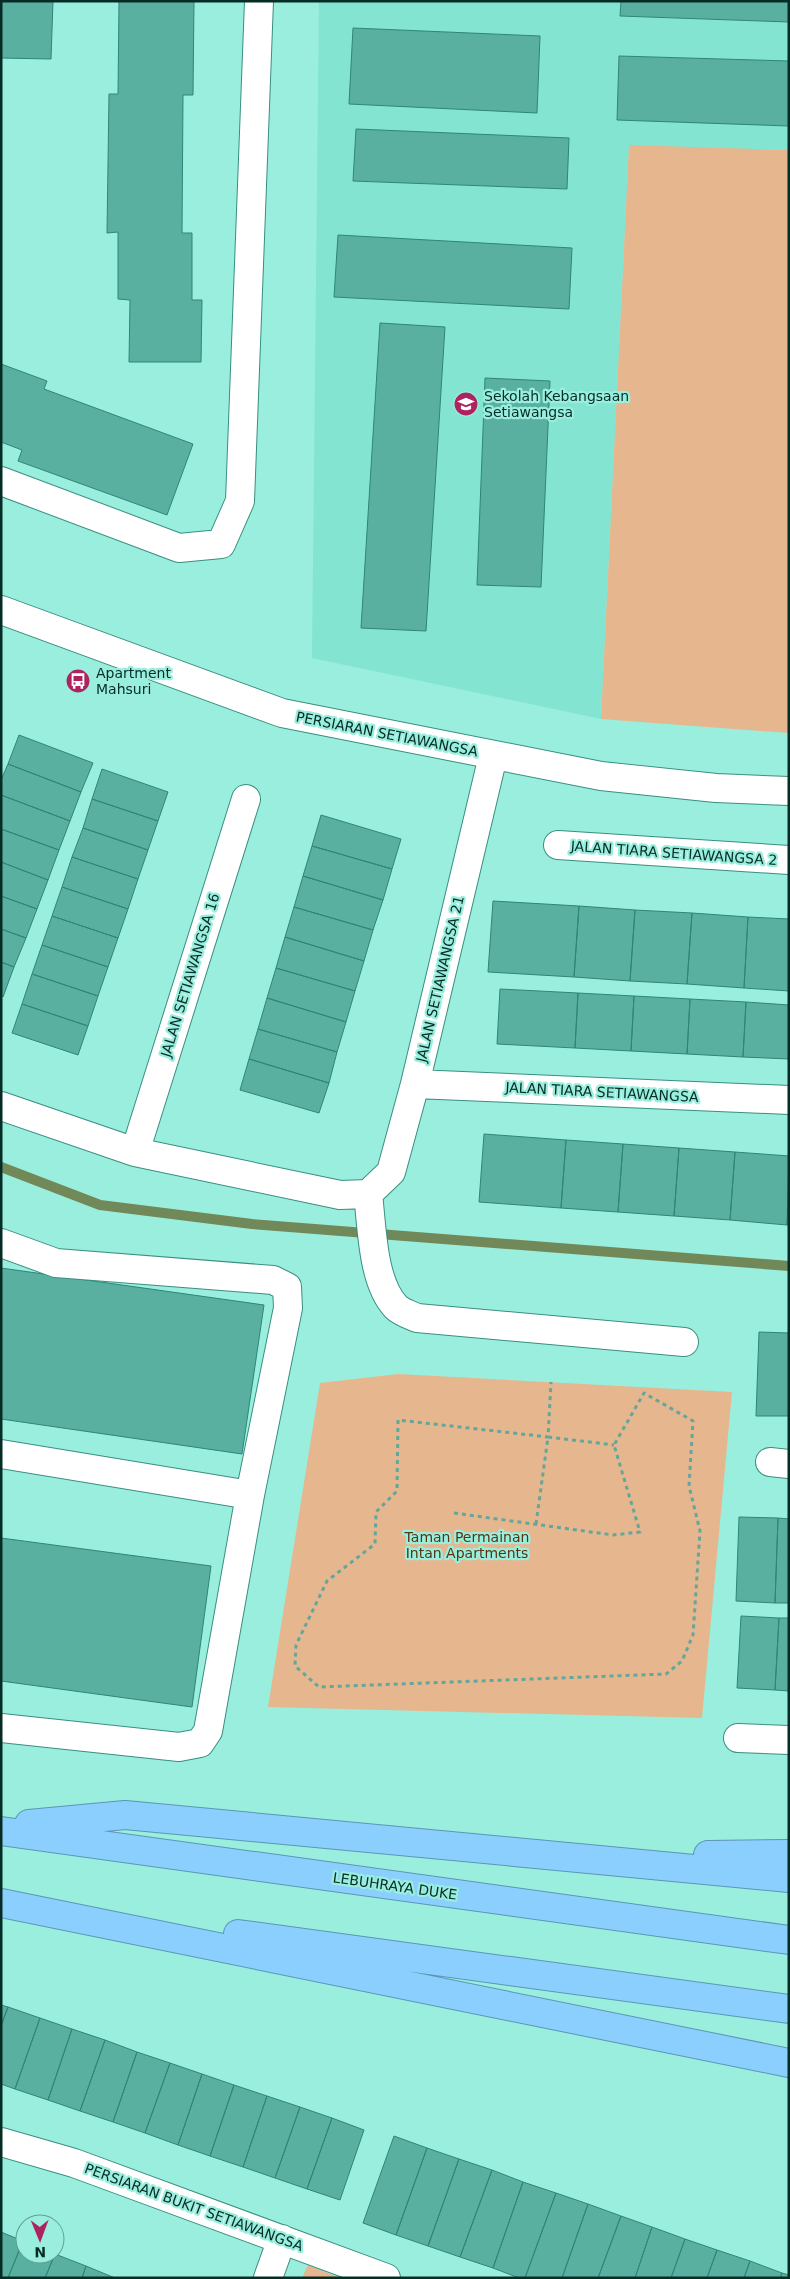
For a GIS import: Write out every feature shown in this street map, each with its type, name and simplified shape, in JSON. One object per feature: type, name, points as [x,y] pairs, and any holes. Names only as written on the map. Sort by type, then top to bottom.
[{"type":"highway","points":[[1,1826],[125,1815],[789,1878]]},
{"type":"highway","name":"LEBUHRAYA DUKE","points":[[1,1831],[789,1940]]},
{"type":"highway","points":[[566,1857],[789,1854]]},
{"type":"highway","points":[[1,1902],[789,2009]]},
{"type":"highway","points":[[1,1902],[789,2062]]},
{"type":"street","points":[[1,481],[179,548],[221,544],[240,501],[259,1]]},
{"type":"street","name":"PERSIARAN SETIAWANGSA","points":[[1,610],[282,713],[601,776],[716,788],[789,791]]},
{"type":"street","name":"JALAN SETIAWANGSA 21","points":[[370,1206],[391,1172],[415,1084],[493,756]]},
{"type":"street","name":"JALAN SETIAWANGSA 16","points":[[135,1152],[246,799]]},
{"type":"street","name":"JALAN TIARA SETIAWANGSA 2","points":[[558,846],[789,860]]},
{"type":"street","name":"JALAN TIARA SETIAWANGSA","points":[[415,1084],[789,1100]]},
{"type":"street","points":[[1,1106],[135,1152],[340,1195],[370,1206],[376,1263],[385,1293],[397,1308],[417,1318],[684,1342]]},
{"type":"street","points":[[1,1243],[56,1263],[273,1280],[287,1287],[288,1308],[250,1495],[208,1731],[200,1743],[179,1748],[1,1728]]},
{"type":"street","points":[[1,1454],[250,1495]]},
{"type":"street","points":[[738,1738],[789,1740]]},
{"type":"street","name":"PERSIARAN BUKIT SETIAWANGSA","points":[[1,2142],[74,2163],[386,2278]]},
{"type":"street","points":[[268,2278],[282,2239]]},
{"type":"path","points":[[536,1524],[548,1437],[551,1382]]},
{"type":"path","points":[[454,1513],[613,1535],[640,1532],[614,1445],[644,1393],[692,1421],[689,1486],[700,1531],[693,1635],[682,1661],[666,1674],[319,1687],[295,1666],[296,1645],[327,1581],[375,1544],[376,1512],[397,1491],[398,1420],[614,1445]]},
{"type":"shaded area","name":"Sekolah Kebangsaan Setiawangsa","points":[[319,1],[789,1],[789,150],[629,146],[601,719],[312,658]]},
{"type":"green space","points":[[629,145],[789,150],[789,733],[601,719]]},
{"type":"green space","name":"Taman Permainan Intan Apartments","points":[[398,1374],[732,1392],[702,1718],[268,1707],[320,1383]]},
{"type":"green space","points":[[308,2265],[340,2278],[302,2278]]},
{"type":"building","points":[[1,1],[53,1],[51,59],[1,58]]},
{"type":"building","points":[[119,1],[194,1],[193,95],[183,95],[182,233],[192,233],[192,300],[202,300],[201,362],[129,362],[130,300],[118,299],[118,232],[107,233],[109,94],[118,94]]},
{"type":"building","points":[[621,1],[789,1],[789,22],[620,16]]},
{"type":"building","points":[[353,28],[540,36],[537,113],[349,104]]},
{"type":"building","points":[[619,56],[789,61],[789,126],[617,120]]},
{"type":"building","points":[[356,129],[569,138],[567,189],[353,181]]},
{"type":"building","points":[[338,235],[572,248],[569,309],[334,297]]},
{"type":"building","points":[[380,323],[445,327],[426,631],[361,628]]},
{"type":"building","points":[[1,364],[47,381],[44,389],[193,444],[167,515],[18,461],[22,450],[1,442]]},
{"type":"building","points":[[485,378],[550,381],[541,587],[477,585]]},
{"type":"building","points":[[19,735],[93,763],[81,792],[8,764]]},
{"type":"building","points":[[8,764],[81,792],[70,821],[1,795],[1,780]]},
{"type":"building","points":[[102,769],[168,792],[158,821],[92,799]]},
{"type":"building","points":[[1,795],[70,821],[59,850],[1,829]]},
{"type":"building","points":[[92,799],[158,821],[148,850],[83,828]]},
{"type":"building","points":[[321,815],[401,839],[392,869],[312,846]]},
{"type":"building","points":[[83,828],[148,850],[138,879],[72,857]]},
{"type":"building","points":[[1,829],[59,850],[48,880],[1,862]]},
{"type":"building","points":[[312,846],[392,869],[383,900],[303,876]]},
{"type":"building","points":[[72,857],[138,879],[128,909],[62,887]]},
{"type":"building","points":[[1,862],[48,880],[37,909],[1,896]]},
{"type":"building","points":[[303,876],[383,900],[373,930],[294,907]]},
{"type":"building","points":[[62,887],[128,909],[118,938],[52,916]]},
{"type":"building","points":[[1,896],[37,909],[26,938],[1,929]]},
{"type":"building","points":[[493,901],[579,906],[574,977],[488,972]]},
{"type":"building","points":[[579,906],[635,910],[630,981],[574,977]]},
{"type":"building","points":[[294,907],[373,930],[364,961],[285,937]]},
{"type":"building","points":[[635,910],[692,913],[687,984],[630,981]]},
{"type":"building","points":[[692,913],[748,917],[744,988],[687,984]]},
{"type":"building","points":[[52,916],[118,938],[108,967],[42,945]]},
{"type":"building","points":[[748,917],[789,919],[789,991],[744,988]]},
{"type":"building","points":[[1,929],[26,938],[14,967],[1,962]]},
{"type":"building","points":[[285,937],[364,961],[355,991],[276,968]]},
{"type":"building","points":[[42,945],[108,967],[98,996],[32,974]]},
{"type":"building","points":[[1,962],[14,967],[3,997],[1,996]]},
{"type":"building","points":[[276,968],[355,991],[346,1022],[267,998]]},
{"type":"building","points":[[32,974],[98,996],[88,1026],[22,1004]]},
{"type":"building","points":[[500,989],[578,993],[575,1048],[497,1044]]},
{"type":"building","points":[[578,993],[634,996],[631,1051],[575,1048]]},
{"type":"building","points":[[634,996],[690,999],[687,1054],[631,1051]]},
{"type":"building","points":[[267,998],[346,1022],[337,1052],[258,1029]]},
{"type":"building","points":[[690,999],[746,1002],[743,1057],[687,1054]]},
{"type":"building","points":[[746,1002],[789,1005],[789,1059],[743,1057]]},
{"type":"building","points":[[22,1004],[88,1026],[78,1055],[12,1033]]},
{"type":"building","points":[[258,1029],[337,1052],[329,1083],[249,1059]]},
{"type":"building","points":[[249,1059],[329,1083],[319,1113],[240,1090]]},
{"type":"building","points":[[484,1134],[566,1140],[561,1208],[479,1202]]},
{"type":"building","points":[[566,1140],[623,1144],[618,1212],[561,1208]]},
{"type":"building","points":[[623,1144],[679,1148],[674,1216],[618,1212]]},
{"type":"building","points":[[679,1148],[735,1152],[730,1220],[674,1216]]},
{"type":"building","points":[[735,1152],[789,1156],[787,1225],[730,1220]]},
{"type":"building","points":[[789,1198],[789,1225],[787,1225]]},
{"type":"building","points":[[1,1268],[264,1305],[242,1454],[1,1419]]},
{"type":"building","points":[[759,1332],[789,1333],[789,1416],[756,1416]]},
{"type":"building","points":[[739,1517],[778,1518],[775,1603],[736,1601]]},
{"type":"building","points":[[778,1518],[789,1519],[789,1603],[775,1603]]},
{"type":"building","points":[[1,1538],[211,1566],[192,1707],[1,1681]]},
{"type":"building","points":[[741,1616],[779,1618],[775,1690],[737,1688]]},
{"type":"building","points":[[779,1618],[789,1618],[789,1691],[775,1690]]},
{"type":"building","points":[[1,2005],[8,2007],[1,2026]]},
{"type":"building","points":[[8,2007],[40,2018],[15,2089],[1,2084],[1,2026]]},
{"type":"building","points":[[40,2018],[72,2029],[48,2100],[15,2089]]},
{"type":"building","points":[[72,2029],[105,2040],[80,2111],[48,2100]]},
{"type":"building","points":[[105,2040],[137,2052],[113,2122],[80,2111]]},
{"type":"building","points":[[137,2052],[170,2063],[145,2133],[113,2122]]},
{"type":"building","points":[[170,2063],[202,2074],[178,2145],[145,2133]]},
{"type":"building","points":[[202,2074],[234,2085],[210,2156],[178,2145]]},
{"type":"building","points":[[234,2085],[267,2096],[243,2167],[210,2156]]},
{"type":"building","points":[[267,2096],[300,2107],[275,2178],[243,2167]]},
{"type":"building","points":[[300,2107],[332,2118],[307,2189],[275,2178]]},
{"type":"building","points":[[332,2118],[364,2130],[340,2200],[307,2189]]},
{"type":"building","points":[[394,2136],[427,2148],[396,2235],[363,2223]]},
{"type":"building","points":[[427,2148],[459,2159],[428,2246],[396,2235]]},
{"type":"building","points":[[459,2159],[492,2170],[460,2257],[428,2246]]},
{"type":"building","points":[[492,2170],[523,2182],[493,2268],[460,2257]]},
{"type":"building","points":[[523,2182],[556,2193],[525,2278],[519,2278],[493,2268]]},
{"type":"building","points":[[556,2193],[588,2204],[562,2278],[525,2278]]},
{"type":"building","points":[[588,2204],[621,2216],[598,2278],[562,2278]]},
{"type":"building","points":[[621,2216],[652,2227],[635,2278],[598,2278]]},
{"type":"building","points":[[652,2227],[685,2239],[671,2278],[635,2278]]},
{"type":"building","points":[[1,2232],[15,2238],[15,2261],[8,2278],[1,2278]]},
{"type":"building","points":[[685,2239],[717,2250],[707,2278],[671,2278]]},
{"type":"building","points":[[717,2250],[750,2261],[744,2278],[707,2278]]},
{"type":"building","points":[[65,2258],[86,2266],[82,2278],[45,2278],[51,2264],[65,2264]]},
{"type":"building","points":[[15,2261],[15,2264],[51,2264],[45,2278],[8,2278]]},
{"type":"building","points":[[750,2261],[782,2273],[780,2278],[744,2278]]},
{"type":"building","points":[[86,2266],[115,2278],[82,2278]]},
{"type":"building","points":[[782,2273],[789,2275],[789,2278],[780,2278]]},
{"type":"waterway","points":[[1,1167],[100,1205],[252,1224],[789,1266]]},
{"type":"place","name":"Sekolah Kebangsaan Setiawangsa","points":[[466,404]]},
{"type":"place","name":"Apartment Mahsuri","points":[[78,681]]}]
